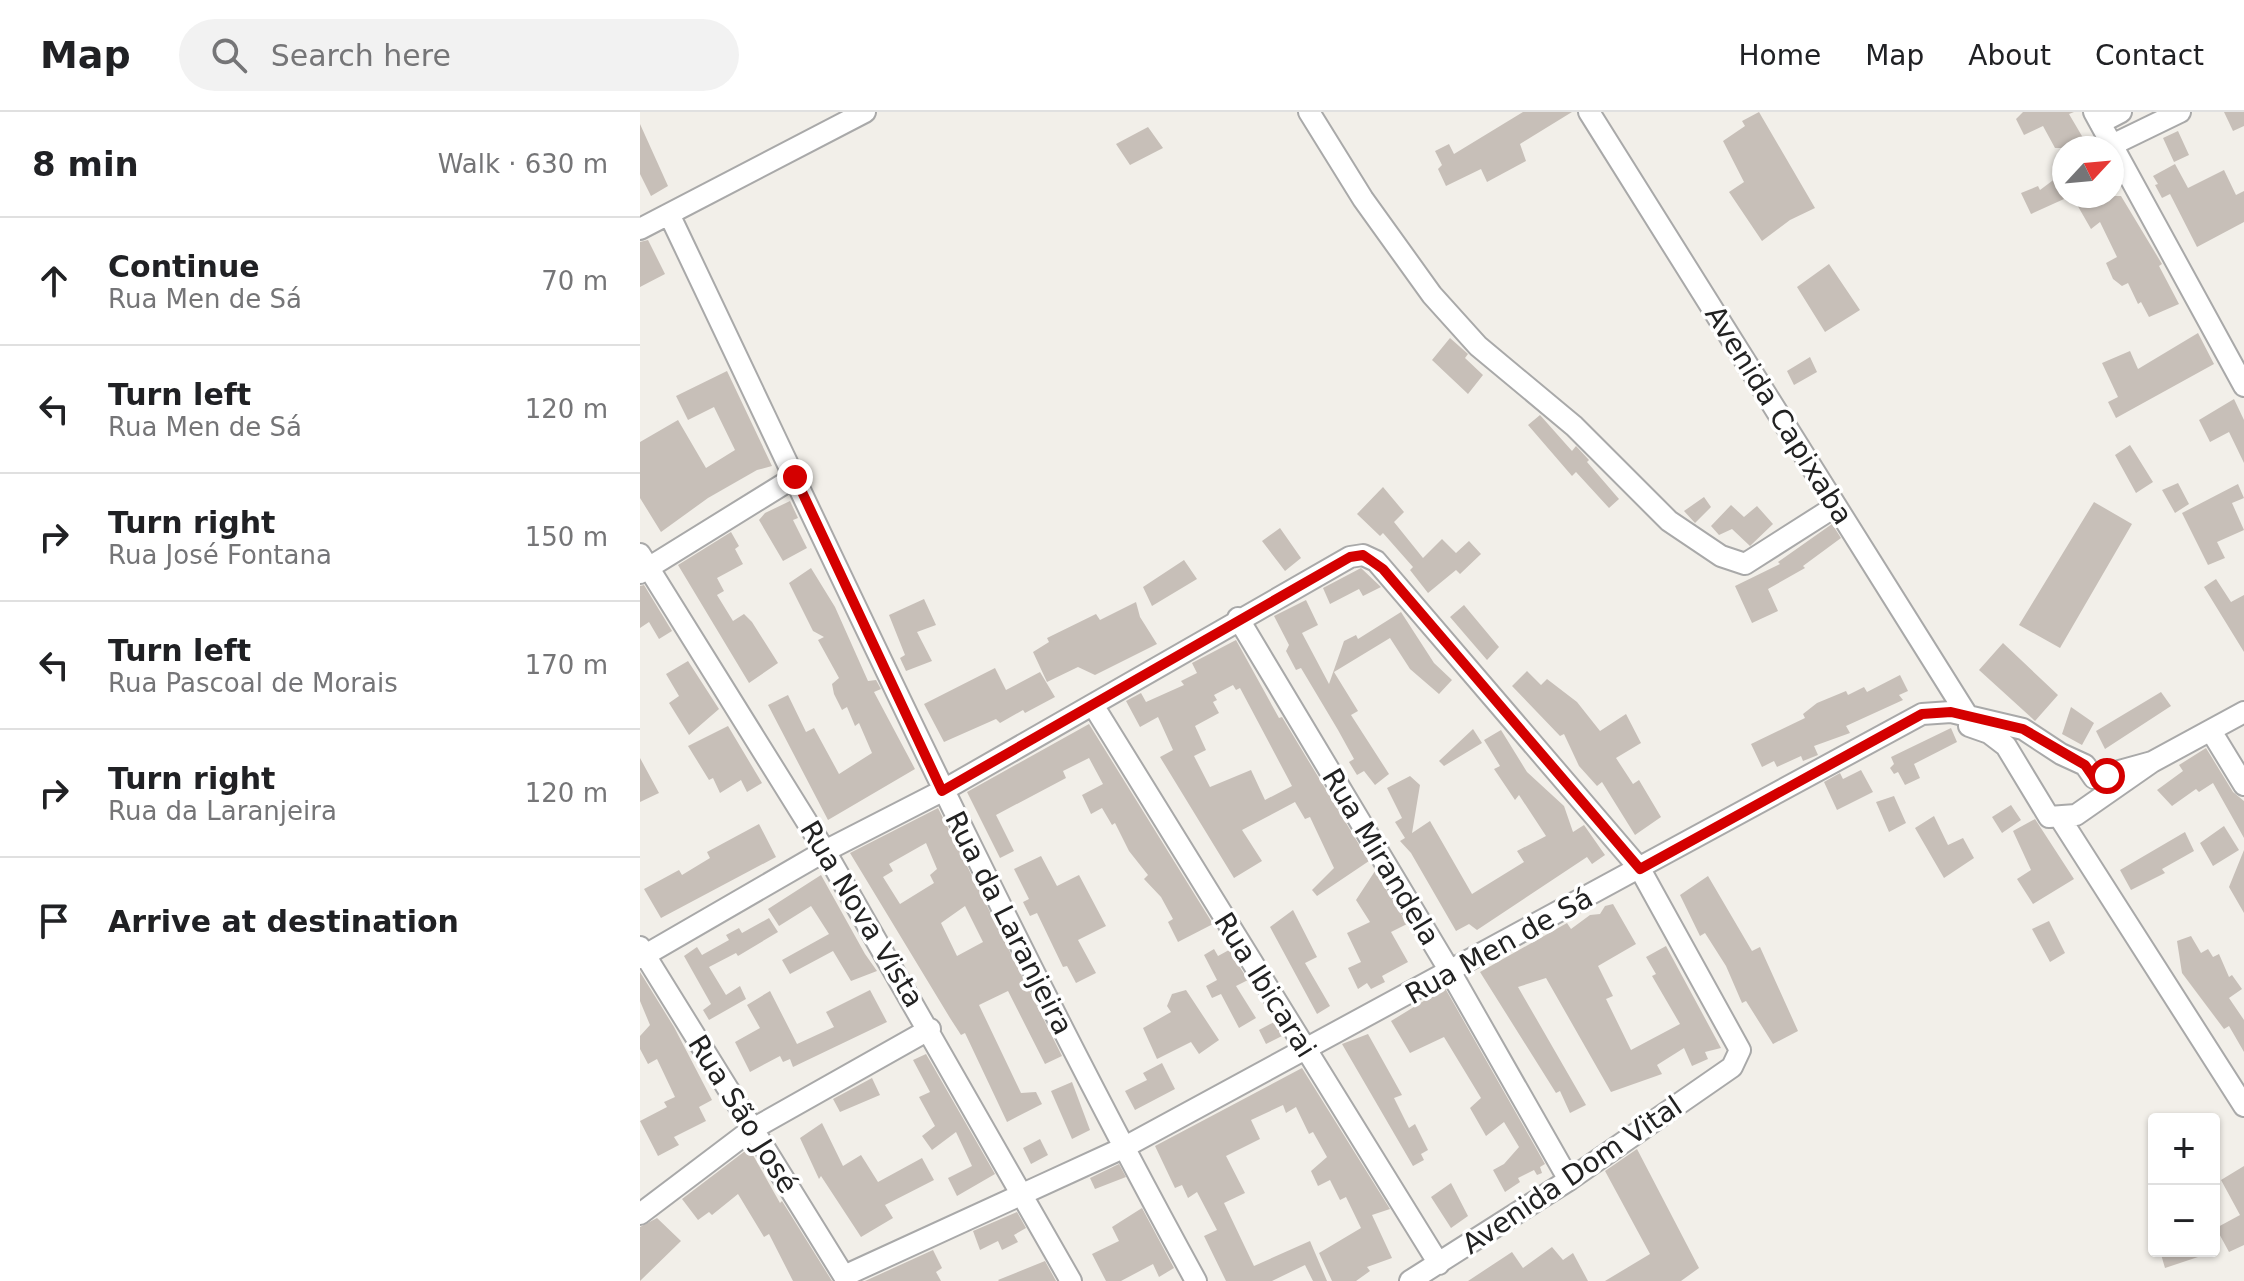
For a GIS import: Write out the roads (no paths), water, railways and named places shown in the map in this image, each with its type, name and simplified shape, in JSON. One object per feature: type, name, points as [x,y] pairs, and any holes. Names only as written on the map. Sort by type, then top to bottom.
[{"type":"street","points":[[640,229],[865,112]]},
{"type":"street","points":[[1309,112],[1363,199],[1432,295],[1478,346],[1574,426],[1669,521],[1721,556],[1745,564],[1836,506]]},
{"type":"street","name":"Avenida Capixaba","points":[[1589,112],[1969,718]]},
{"type":"street","points":[[2107,136],[2097,117],[2121,112]]},
{"type":"street","points":[[2124,139],[2180,112]]},
{"type":"street","points":[[2124,167],[2244,386]]},
{"type":"street","name":"Rua da Laranjeira","points":[[669,214],[942,791],[1123,1148],[1196,1281]]},
{"type":"street","points":[[643,565],[795,477]]},
{"type":"street","points":[[642,954],[825,851],[942,791],[1238,618],[1350,557],[1363,555],[1376,561],[1640,869]]},
{"type":"street","name":"Rua Nova Vista","points":[[643,565],[825,851],[930,1029],[1071,1281]]},
{"type":"street","name":"Rua Mirandela","points":[[1238,618],[1451,973],[1569,1180]]},
{"type":"street","name":"Rua Ibicarai","points":[[1093,705],[1439,1264]]},
{"type":"street","points":[[1922,714],[1940,710],[2023,729],[2085,765],[2094,778],[2152,762]]},
{"type":"street","points":[[1922,714],[1949,718],[1989,733],[2006,746],[2049,817],[2060,818],[2076,815],[2152,762],[2244,712]]},
{"type":"street","name":"Rua Men de Sá","points":[[845,1279],[1123,1148],[1451,973],[1922,714]]},
{"type":"street","points":[[2211,731],[2244,785]]},
{"type":"street","points":[[2060,818],[2244,1106]]},
{"type":"street","name":"Avenida Dom Vital","points":[[1410,1281],[1569,1180],[1732,1067],[1740,1050],[1736,1038],[1640,869]]},
{"type":"street","name":"Rua São José","points":[[642,954],[845,1279]]},
{"type":"street","points":[[640,1214],[751,1130],[930,1029]]}]
